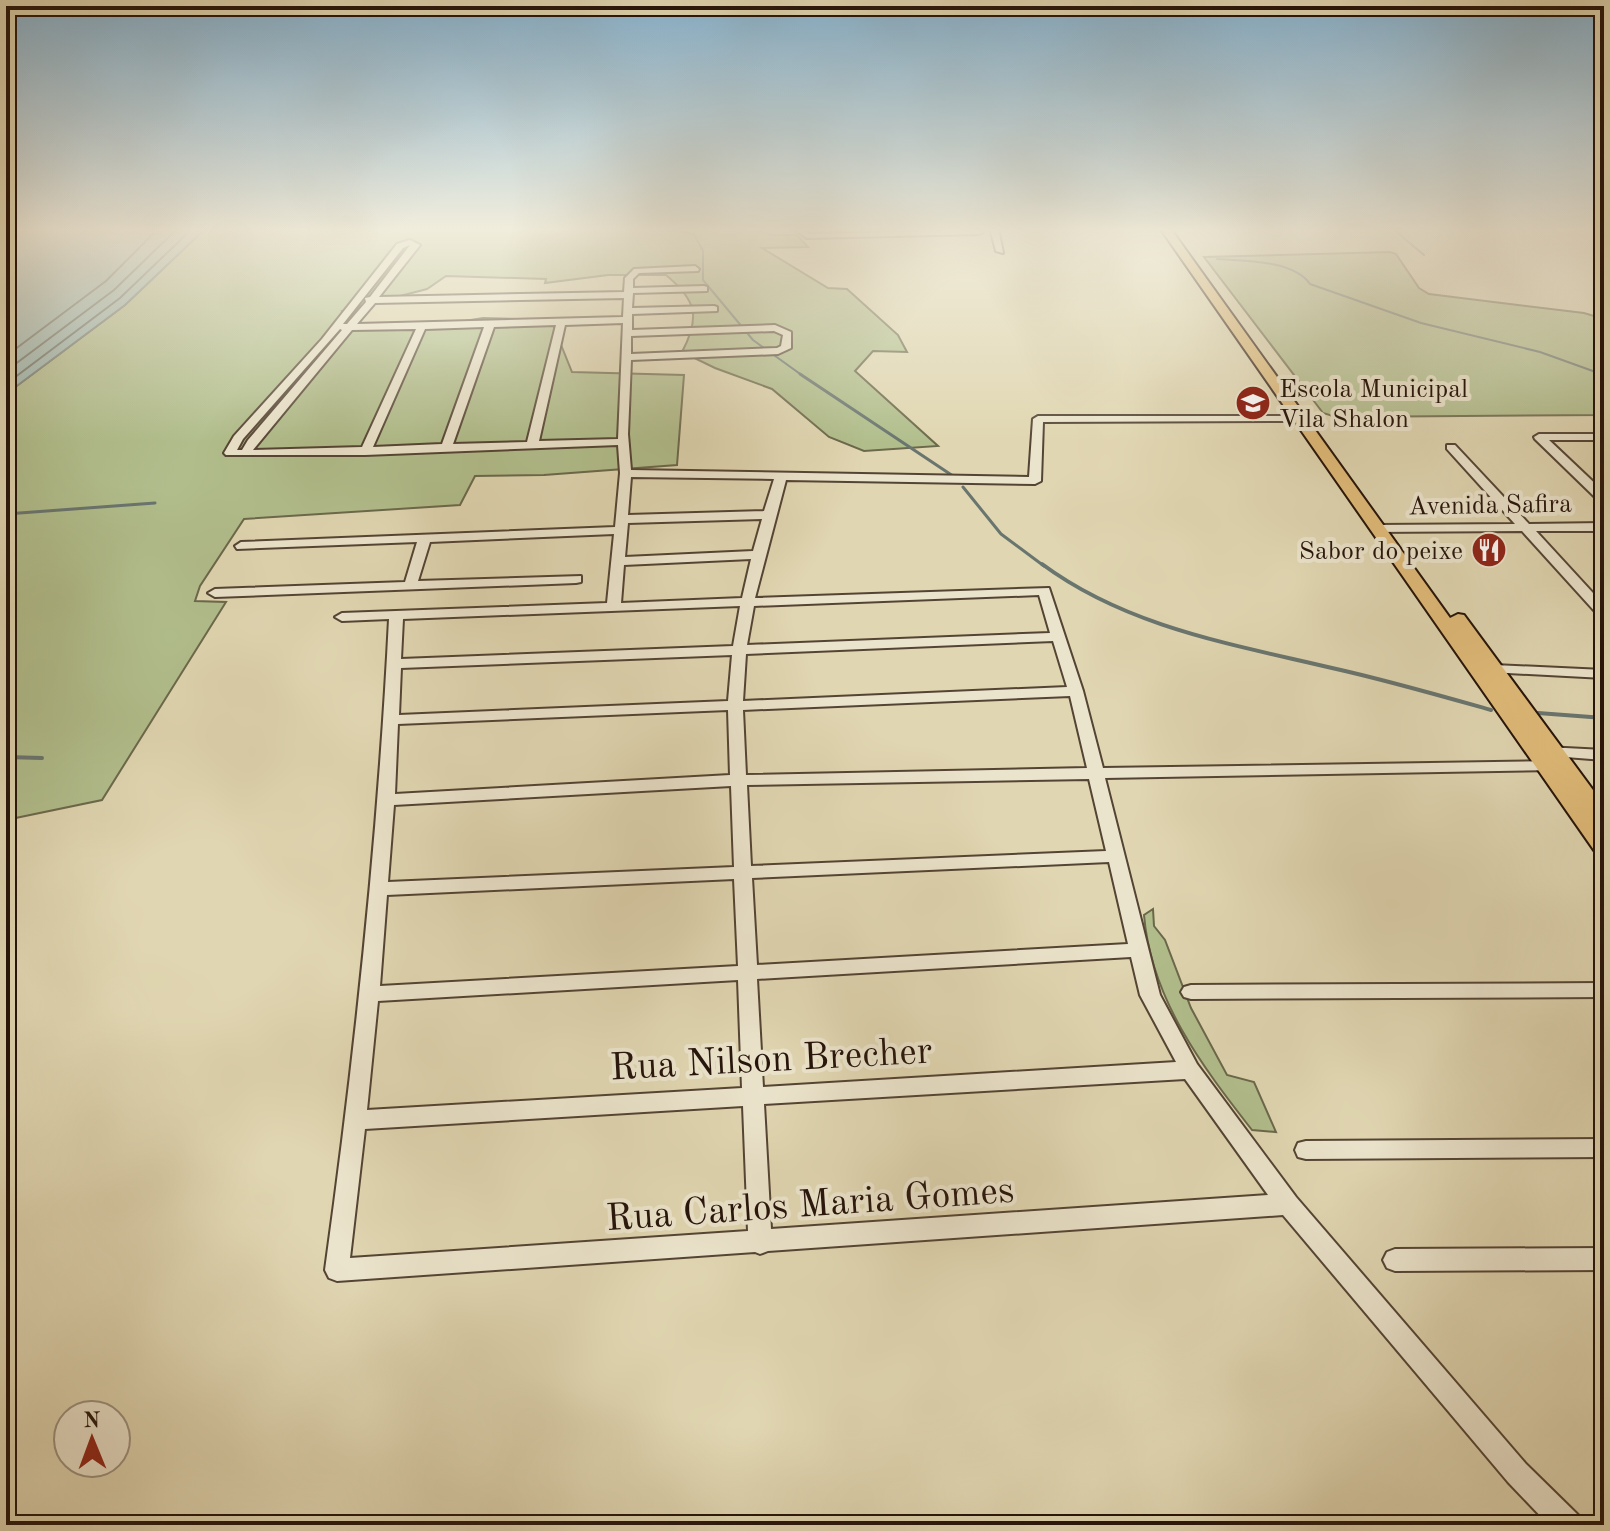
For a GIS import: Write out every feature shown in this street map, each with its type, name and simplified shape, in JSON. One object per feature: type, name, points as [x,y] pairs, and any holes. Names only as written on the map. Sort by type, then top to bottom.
[{"type":"main road","points":[[1218,299],[1307,418]]},
{"type":"main road","points":[[1225,299],[1550,758],[1604,820]]},
{"type":"main road","points":[[1388,533],[1494,669],[1604,848]]},
{"type":"street","points":[[393,299],[358,300],[229,450],[233,454],[365,452],[624,442]]},
{"type":"street","points":[[614,605],[626,473],[627,299]]},
{"type":"street","points":[[246,454],[259,434],[373,300]]},
{"type":"street","points":[[336,327],[561,322],[714,309]]},
{"type":"street","points":[[532,446],[561,322]]},
{"type":"street","points":[[446,449],[490,324]]},
{"type":"street","points":[[365,452],[422,326]]},
{"type":"street","points":[[625,357],[778,351],[786,348],[788,334],[775,328],[626,333]]},
{"type":"street","points":[[626,473],[1035,481],[1038,419],[1307,418]]},
{"type":"street","points":[[1604,437],[1539,437],[1604,499]]},
{"type":"street","points":[[1451,447],[1604,613]]},
{"type":"street","points":[[760,1243],[735,704],[738,648],[757,555],[781,476]]},
{"type":"street","points":[[1583,479],[1604,479]]},
{"type":"street","points":[[241,546],[425,538],[769,515]]},
{"type":"street","name":"Avenida Safira","points":[[1388,533],[1527,532],[1604,527]]},
{"type":"street","name":"Avenida Safira","points":[[1527,532],[1604,537]]},
{"type":"street","points":[[410,586],[425,538]]},
{"type":"street","points":[[618,561],[757,555]]},
{"type":"street","points":[[215,593],[576,579]]},
{"type":"street","points":[[342,617],[1044,591],[1076,691],[1097,771],[1150,995],[1190,1070],[1288,1204],[1517,1473],[1568,1525]]},
{"type":"street","points":[[357,1120],[380,889],[396,614]]},
{"type":"street","points":[[394,664],[1059,637]]},
{"type":"street","points":[[1494,669],[1604,674]]},
{"type":"street","points":[[391,720],[1076,691]]},
{"type":"street","points":[[386,800],[737,780],[1604,755]]},
{"type":"street","points":[[380,889],[1118,856]]},
{"type":"street","points":[[369,994],[1138,950]]},
{"type":"street","points":[[1191,992],[1604,990]]},
{"type":"street","name":"Rua Nilson Brecher","points":[[357,1120],[1190,1070]]},
{"type":"street","name":"Rua Carlos Maria Gomes","points":[[357,1120],[337,1270],[1288,1204]]},
{"type":"street","points":[[1306,1150],[1604,1148]]},
{"type":"street","points":[[1395,1260],[1604,1259]]},
{"type":"green space","points":[[131,299],[387,299],[342,311],[356,329],[409,330],[483,318],[551,320],[572,372],[684,375],[677,465],[544,475],[475,476],[460,505],[244,519],[200,586],[195,601],[226,602],[102,800],[6,820],[6,394]]},
{"type":"green space","points":[[859,299],[898,335],[907,352],[873,351],[855,371],[938,446],[864,451],[829,437],[772,389],[682,352],[692,328],[689,301]]},
{"type":"green space","points":[[1236,299],[1473,299],[1584,313],[1604,319],[1604,415],[1336,417],[1323,413]]},
{"type":"green space","points":[[1153,909],[1154,926],[1165,940],[1191,1008],[1227,1075],[1254,1082],[1276,1132],[1252,1130],[1182,1030],[1157,975],[1149,946],[1144,915]]},
{"type":"water","points":[[6,299],[131,299],[125,305],[6,394]]},
{"type":"waterway","points":[[719,299],[753,340],[803,376]]},
{"type":"waterway","points":[[1354,299],[1421,323],[1540,352],[1604,375]]},
{"type":"waterway","points":[[803,376],[953,476]]},
{"type":"waterway","points":[[963,487],[1001,534],[1044,566]]},
{"type":"waterway","points":[[6,514],[155,503]]},
{"type":"waterway","points":[[1042,564],[1075,586],[1109,603],[1181,631],[1491,710]]},
{"type":"waterway","points":[[1538,713],[1604,718]]},
{"type":"waterway","points":[[6,757],[42,758]]},
{"type":"place","name":"Escola Municipal Vila Shalon","points":[[1253,403]]},
{"type":"place","name":"Sabor do peixe","points":[[1489,550]]}]
